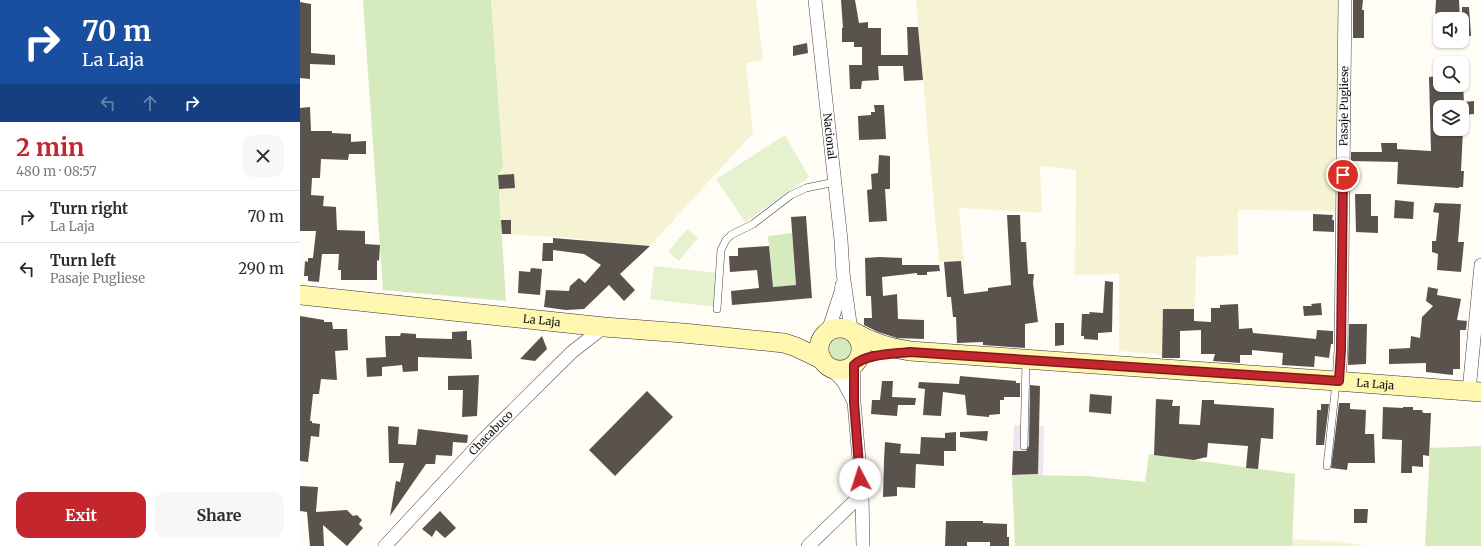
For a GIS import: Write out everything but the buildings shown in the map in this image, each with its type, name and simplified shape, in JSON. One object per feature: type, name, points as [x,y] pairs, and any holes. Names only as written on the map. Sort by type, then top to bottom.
[{"type":"main road","name":"La Laja","points":[[300,295],[604,327],[784,343],[802,341],[826,333]]},
{"type":"main road","points":[[839,327],[852,331],[860,341],[861,352],[856,364],[847,369],[838,370],[826,364],[819,351],[820,342],[826,333],[839,327]]},
{"type":"main road","name":"La Laja","points":[[852,331],[869,341],[910,352],[1338,381],[1475,392]]},
{"type":"main road","name":"La Laja","points":[[784,343],[796,347],[826,364]]},
{"type":"main road","name":"La Laja","points":[[856,364],[870,357],[910,352]]},
{"type":"street","name":"Nacional","points":[[815,0],[835,182],[843,273],[852,331]]},
{"type":"street","name":"Pasaje Pugliese","points":[[1338,381],[1341,350],[1345,0]]},
{"type":"street","points":[[1475,392],[1481,265]]},
{"type":"street","name":"Nacional","points":[[826,333],[841,292],[843,273]]},
{"type":"street","name":"Chacabuco","points":[[385,546],[485,438],[572,352],[604,327]]},
{"type":"street","points":[[826,364],[842,381],[854,402]]},
{"type":"street","points":[[856,364],[854,402],[862,494],[863,546]]},
{"type":"street","points":[[808,546],[862,494]]},
{"type":"lane","points":[[716,309],[721,250],[726,240],[731,235],[753,224],[791,195],[806,188],[835,182]]},
{"type":"lane","points":[[1024,446],[1026,360]]},
{"type":"lane","points":[[1328,466],[1338,381]]},
{"type":"shaded area","points":[[491,0],[756,0],[763,60],[746,63],[753,133],[650,246],[571,238],[502,234],[498,175],[503,167]]},
{"type":"shaded area","points":[[916,0],[1341,0],[1338,211],[1238,210],[1238,255],[1196,257],[1195,309],[1163,309],[1163,355],[1119,351],[1119,274],[1075,275],[1076,170],[1040,166],[1042,213],[959,208],[964,261],[939,262]]},
{"type":"shaded area","points":[[1014,425],[1044,426],[1043,476],[1012,475]]},
{"type":"shaded area","points":[[1292,539],[1344,542],[1366,546],[1292,546]]},
{"type":"green space","points":[[363,0],[491,0],[503,167],[498,175],[506,301],[383,290]]},
{"type":"green space","points":[[785,135],[809,177],[745,222],[716,179]]},
{"type":"green space","points":[[687,229],[698,238],[679,261],[668,252]]},
{"type":"green space","points":[[792,233],[796,285],[773,287],[768,236]]},
{"type":"green space","points":[[654,266],[718,273],[714,307],[650,299]]},
{"type":"green space","points":[[840,336],[854,344],[857,350],[858,354],[851,364],[841,364],[836,362],[830,356],[828,351],[827,341],[833,337]]},
{"type":"green space","points":[[1481,446],[1481,546],[1425,546],[1430,448]]},
{"type":"green space","points":[[1149,454],[1295,474],[1292,546],[1015,546],[1012,475],[1087,476],[1145,482]]},
{"type":"route","points":[[860,479],[853,377],[854,365],[857,362],[870,357],[910,352],[1339,381],[1341,350],[1343,175]]}]
